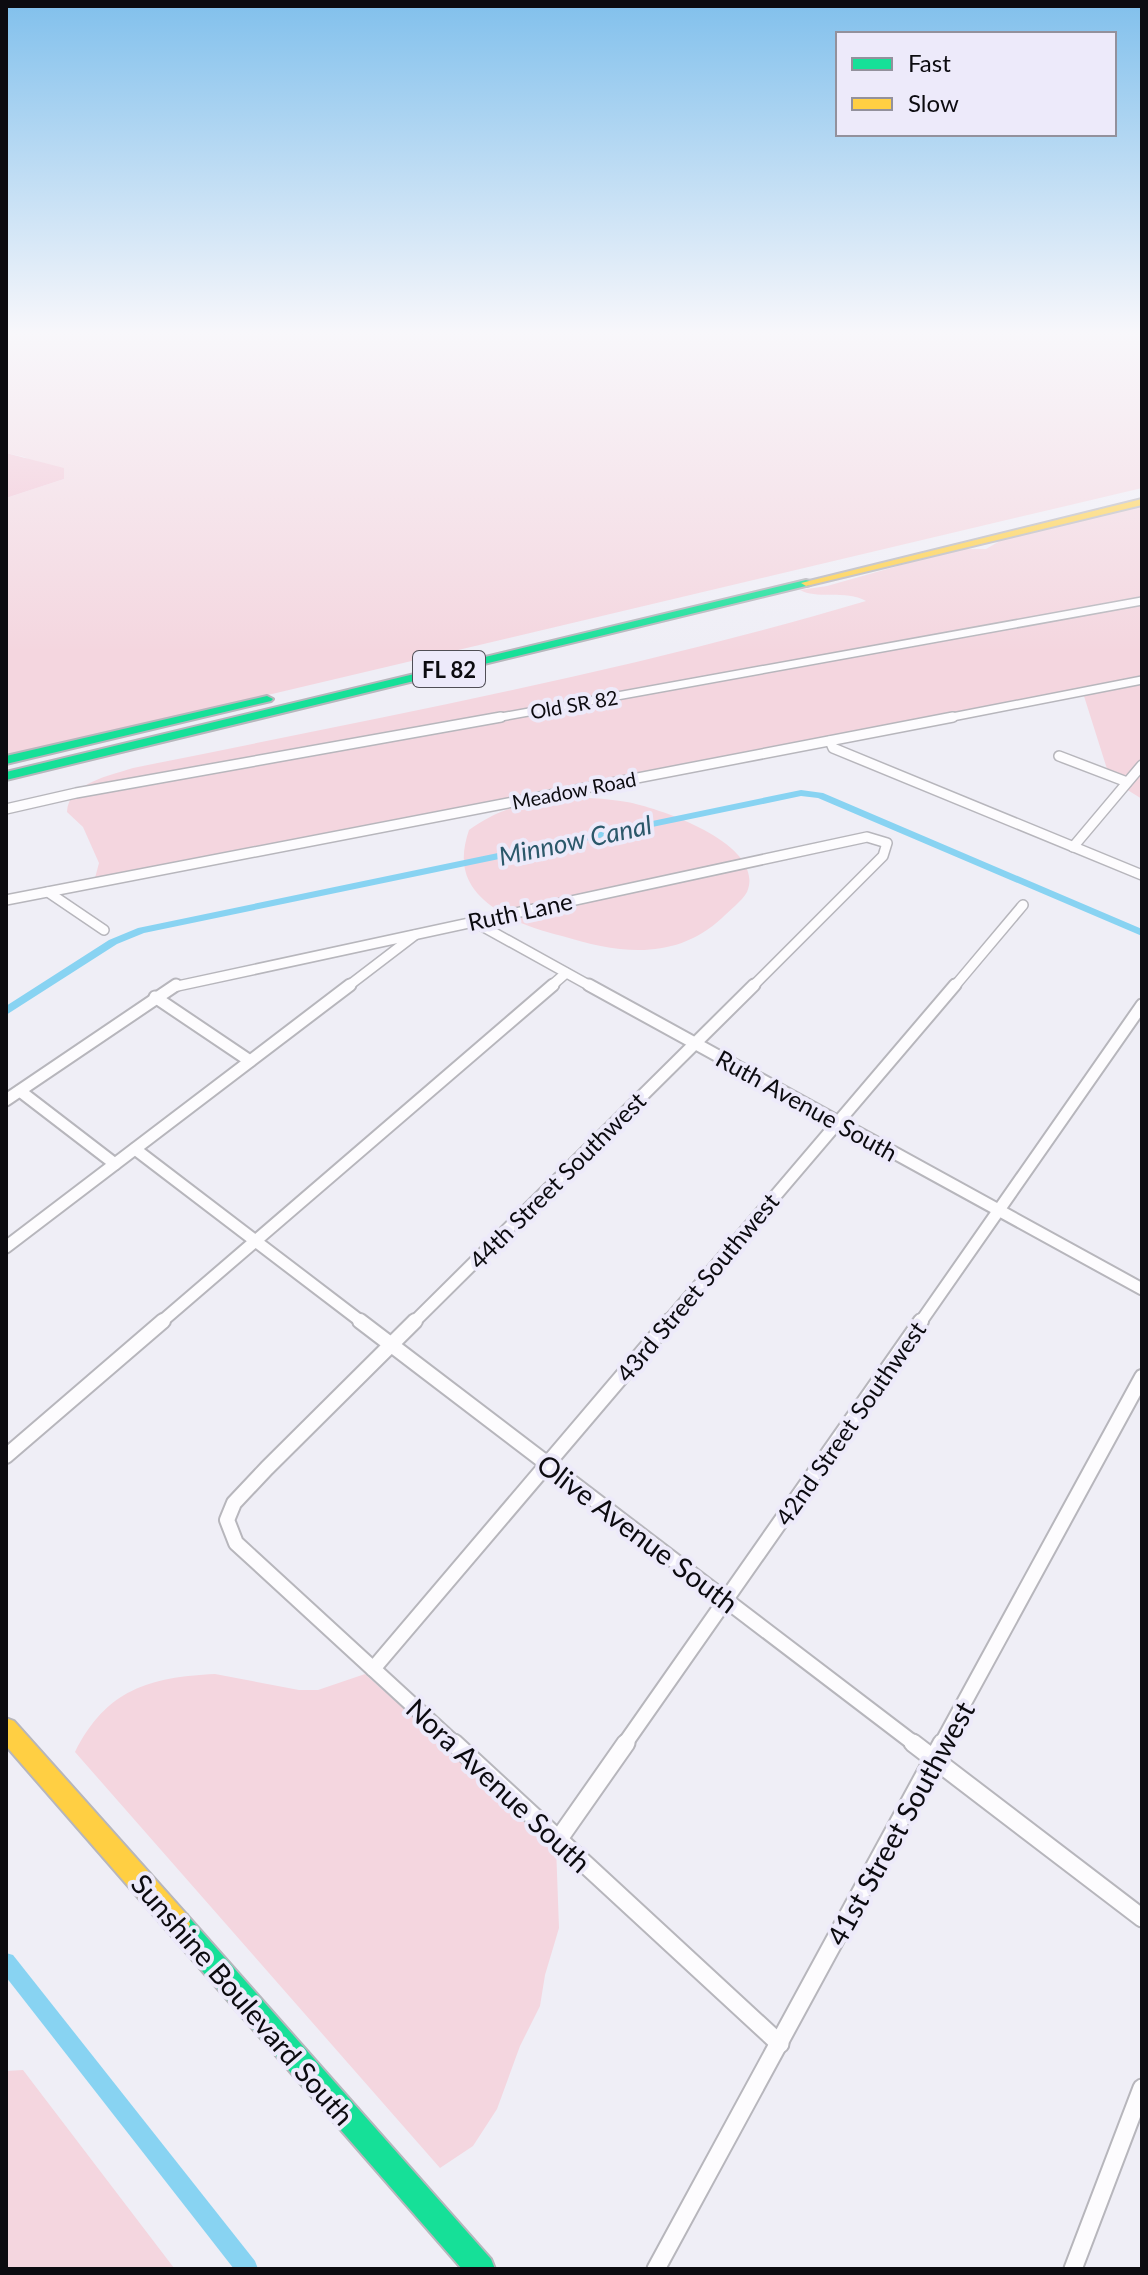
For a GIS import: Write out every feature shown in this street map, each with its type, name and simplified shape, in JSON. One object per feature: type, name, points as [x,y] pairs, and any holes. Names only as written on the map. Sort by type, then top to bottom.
[{"type":"main road","name":"FL 82","points":[[6,760],[1142,490]]},
{"type":"main road","name":"FL 82","points":[[6,775],[1069,520],[1142,499]]},
{"type":"main road","points":[[6,775],[20,765],[201,720],[218,711]]},
{"type":"main road","name":"Sunshine Boulevard South","points":[[6,1729],[481,2269]]},
{"type":"street","name":"Old SR 82","points":[[6,809],[76,793],[1142,601]]},
{"type":"street","name":"Meadow Road","points":[[6,900],[1142,680]]},
{"type":"street","points":[[830,741],[833,748],[1142,875]]},
{"type":"street","points":[[1059,756],[1127,782]]},
{"type":"street","points":[[1073,847],[1142,765]]},
{"type":"street","name":"Ruth Lane","points":[[6,1100],[177,984],[867,837],[887,843]]},
{"type":"street","name":"44th Street Southwest","points":[[227,1520],[234,1503],[883,856],[887,843]]},
{"type":"street","points":[[48,892],[104,930]]},
{"type":"street","name":"43rd Street Southwest","points":[[373,1669],[1023,905]]},
{"type":"street","name":"Ruth Avenue South","points":[[473,921],[1142,1289]]},
{"type":"street","points":[[6,1247],[419,932]]},
{"type":"street","points":[[6,1456],[566,973]]},
{"type":"street","points":[[155,997],[250,1061]]},
{"type":"street","name":"42nd Street Southwest","points":[[558,1840],[1142,1005]]},
{"type":"street","points":[[20,1091],[115,1164]]},
{"type":"street","name":"Olive Avenue South","points":[[135,1149],[1142,1918]]},
{"type":"street","name":"41st Street Southwest","points":[[656,2269],[1142,1377]]},
{"type":"street","name":"Nora Avenue South","points":[[227,1520],[236,1543],[780,2044]]},
{"type":"street","points":[[1073,2269],[1142,2088]]},
{"type":"shaded area","points":[[6,440],[1142,440],[1142,488],[6,757],[6,498],[64,479],[24,457],[6,453]]},
{"type":"shaded area","points":[[6,453],[64,468],[64,479],[6,498]]},
{"type":"shaded area","points":[[1142,506],[1142,799],[1108,772],[1083,693],[95,878],[99,863],[83,827],[67,812],[69,802],[83,787],[133,768],[502,692],[776,627],[866,601],[858,597],[800,590],[827,586],[958,549],[986,549],[1005,538]]},
{"type":"shaded area","points":[[560,796],[627,802],[684,820],[706,831],[741,859],[749,875],[747,892],[704,932],[665,948],[604,947],[512,919],[483,899],[469,880],[464,858],[469,830],[501,812]]},
{"type":"shaded area","points":[[215,1674],[299,1690],[318,1690],[365,1674],[556,1846],[559,1928],[545,1975],[540,2006],[520,2046],[497,2109],[473,2146],[440,2168],[75,1752],[101,1714],[132,1691],[170,1679]]},
{"type":"shaded area","points":[[23,2070],[175,2269],[6,2269],[6,2071]]},
{"type":"waterway","name":"Minnow Canal","points":[[6,1011],[113,942],[142,930],[801,793],[820,795],[1142,933]]},
{"type":"waterway","points":[[6,1962],[247,2269]]},
{"type":"traffic: fast","points":[[6,776],[806,583]]},
{"type":"traffic: fast","points":[[6,760],[267,699]]},
{"type":"traffic: fast","points":[[178,1924],[481,2269]]},
{"type":"traffic: slow","points":[[806,583],[1142,502]]},
{"type":"traffic: slow","points":[[6,1729],[178,1924]]}]
